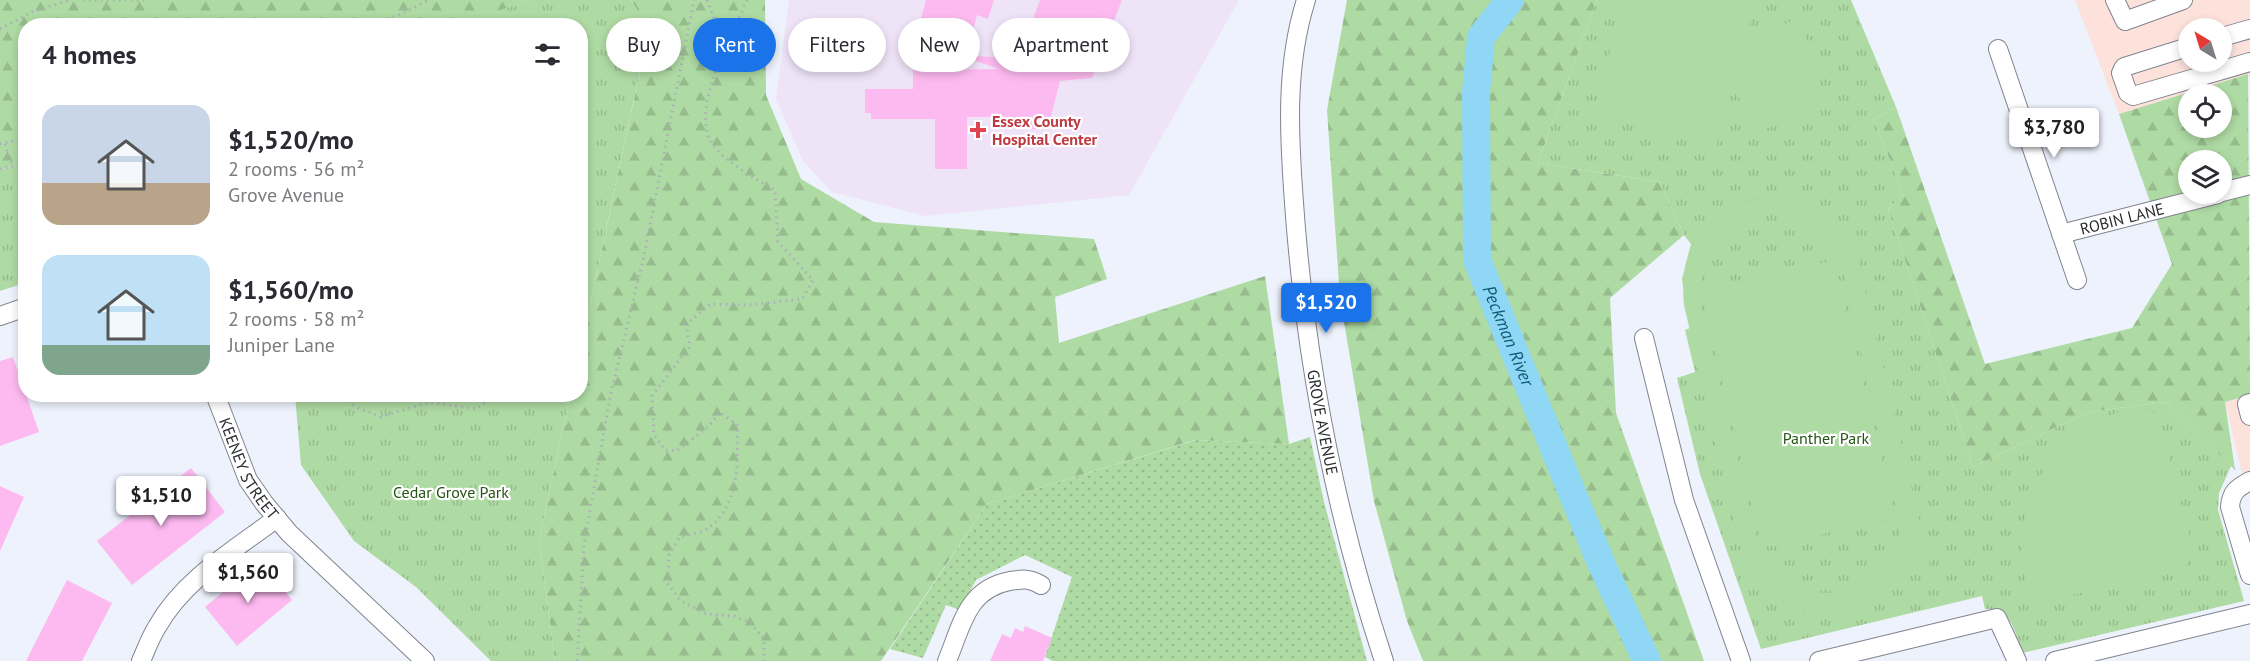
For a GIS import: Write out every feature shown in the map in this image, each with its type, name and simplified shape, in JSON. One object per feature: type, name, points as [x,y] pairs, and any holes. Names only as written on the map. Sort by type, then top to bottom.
[{"type":"street","name":"GROVE AVENUE","points":[[1306,0],[1292,66],[1290,97],[1289,149],[1297,253],[1322,425],[1360,581],[1384,661]]},
{"type":"street","points":[[2115,0],[2125,21],[2182,0]]},
{"type":"street","points":[[2232,34],[2250,29]]},
{"type":"street","name":"ROBIN LANE","points":[[1998,49],[2077,280]]},
{"type":"street","points":[[2178,50],[2124,66],[2121,73],[2128,93],[2133,96],[2216,72]]},
{"type":"street","points":[[2232,67],[2250,62]]},
{"type":"street","name":"ROBIN LANE","points":[[2232,190],[2250,185]]},
{"type":"street","name":"ROBIN LANE","points":[[2061,234],[2178,204]]},
{"type":"street","points":[[0,316],[18,310]]},
{"type":"street","points":[[1644,338],[1684,500],[1741,661]]},
{"type":"street","name":"KEENEY STREET","points":[[218,402],[248,480],[277,518],[289,533],[425,661]]},
{"type":"street","points":[[2250,403],[2247,404],[2250,416]]},
{"type":"street","points":[[2250,481],[2237,488],[2231,496],[2230,507],[2250,575]]},
{"type":"street","points":[[141,661],[157,626],[179,596],[208,569],[277,518]]},
{"type":"street","points":[[947,661],[977,595],[994,584],[1028,578],[1041,585]]},
{"type":"street","points":[[2055,661],[2075,659],[2250,614]]},
{"type":"street","points":[[1819,661],[1997,618],[2017,661]]},
{"type":"path","points":[[21,18],[70,0]]},
{"type":"path","points":[[83,0],[145,0]]},
{"type":"path","points":[[392,18],[429,0]]},
{"type":"path","points":[[578,661],[584,545],[610,397],[644,256],[694,0]]},
{"type":"path","points":[[707,0],[714,18]]},
{"type":"path","points":[[740,18],[747,0]]},
{"type":"path","points":[[0,29],[18,19]]},
{"type":"path","points":[[718,72],[705,104],[708,137],[736,167],[775,190],[778,242],[813,280],[802,299],[749,305],[710,304],[686,325],[690,346],[652,396],[654,435],[665,450],[676,451],[708,427],[720,412],[737,425],[735,485],[725,511],[709,529],[679,538],[669,555],[667,584],[681,601],[707,614],[734,616],[749,622],[764,639],[766,658],[764,661]]},
{"type":"path","points":[[12,165],[2,144],[18,140]]},
{"type":"path","points":[[0,169],[18,164]]},
{"type":"path","points":[[349,402],[381,417],[430,402],[476,409],[486,402]]},
{"type":"shaded area","name":"Essex County Hospital Center","points":[[789,0],[1239,0],[1129,195],[925,216],[832,192],[803,161],[776,99]]},
{"type":"shaded area","points":[[2075,0],[2250,0],[2250,79],[2248,75],[2218,84],[2178,84],[2178,96],[2119,114]]},
{"type":"shaded area","points":[[2250,395],[2250,489],[2242,493],[2242,474],[2225,402]]},
{"type":"green space","points":[[0,0],[532,0],[477,18],[18,18],[18,164],[0,170]]},
{"type":"green space","points":[[532,0],[631,0],[643,18],[606,18],[606,72],[640,72],[588,314],[588,18],[474,18]]},
{"type":"green space","points":[[631,0],[765,0],[765,18],[693,18],[693,72],[766,72],[766,95],[801,179],[874,222],[1094,239],[1107,279],[1055,297],[1059,343],[1265,276],[1289,444],[1195,440],[987,504],[881,661],[555,661],[539,540],[569,402],[588,402],[588,314],[640,72],[681,72],[681,18],[642,18]]},
{"type":"green space","points":[[1347,0],[1597,0],[1538,163],[1660,182],[1684,235],[1610,298],[1616,413],[1704,661],[1423,661],[1407,621],[1374,501],[1340,298],[1327,110]]},
{"type":"green space","name":"Panther Park","points":[[1597,0],[1851,0],[1896,107],[1874,119],[1903,195],[1888,209],[1973,467],[2088,412],[2165,402],[2231,466],[2219,493],[2218,510],[2244,601],[2022,653],[2007,617],[2001,612],[1985,609],[1982,596],[1761,649],[1700,474],[1677,378],[1695,372],[1685,330],[1690,328],[1682,279],[1691,244],[1684,235],[1660,182],[1538,163]]},
{"type":"green space","points":[[1624,0],[1756,0],[1746,38],[1800,18],[1826,106],[1758,132],[1733,87],[1716,147],[1593,114]]},
{"type":"green space","points":[[2248,74],[2250,395],[2225,402],[2235,470],[2165,402],[2088,412],[1973,467],[1888,209],[1903,195],[1874,119],[1896,107],[1985,364],[2132,328],[2172,264],[2119,114],[2178,96],[2178,138],[2232,138],[2232,84],[2216,84]]},
{"type":"green space","points":[[18,164],[18,285],[0,291],[0,170]]},
{"type":"green space","points":[[1768,197],[1797,202],[1810,207],[1832,222],[1850,244],[1857,257],[1931,569],[1899,576],[1877,597],[1852,610],[1832,613],[1814,612],[1782,599],[1756,575],[1739,542],[1684,305],[1683,283],[1692,246],[1701,232],[1728,210]],"holes":[[[1774,213],[1805,224],[1814,230],[1829,244],[1841,263],[1901,527],[1895,551],[1881,571],[1855,588],[1840,592],[1824,593],[1795,586],[1774,570],[1759,547],[1700,300],[1704,266],[1709,252],[1718,240],[1728,229],[1741,221]]]},
{"type":"green space","points":[[1834,260],[1895,517],[1763,548],[1702,291]]},
{"type":"green space","name":"Cedar Grove Park","points":[[296,402],[569,402],[539,540],[555,661],[491,661],[416,587],[354,541],[301,465]]},
{"type":"green space","points":[[2140,406],[2158,414],[2192,545],[2188,563],[2178,572],[2044,601],[2028,588],[2023,556],[2024,526],[2031,497],[2043,472],[2060,449],[2082,430],[2109,416]]},
{"type":"green space","points":[[1310,437],[1324,502],[1367,661],[1053,661],[1045,657],[1072,577],[1025,555],[976,580],[960,610],[946,605],[923,658],[890,649],[987,504],[1196,440],[1289,444]]},
{"type":"building","points":[[926,0],[994,0],[988,19],[977,15],[976,18],[921,18]]},
{"type":"building","points":[[1040,0],[1122,0],[1115,18],[1034,18]]},
{"type":"building","points":[[980,56],[992,57],[992,67],[980,62]]},
{"type":"building","points":[[980,69],[992,69],[992,72],[1094,72],[1092,78],[1060,81],[1050,120],[1039,120],[1039,129],[994,129],[994,117],[967,117],[967,169],[935,169],[935,119],[871,119],[871,113],[865,113],[865,89],[913,89],[913,72],[980,72]]},
{"type":"building","points":[[13,357],[18,371],[18,402],[29,402],[39,432],[0,446],[0,361]]},
{"type":"building","points":[[191,468],[225,512],[132,585],[97,541]]},
{"type":"building","points":[[0,486],[24,497],[0,551]]},
{"type":"building","points":[[260,561],[292,600],[237,646],[205,607]]},
{"type":"building","points":[[67,580],[112,603],[82,661],[26,661]]},
{"type":"building","points":[[1025,626],[1052,638],[1043,661],[990,661],[1002,634],[1011,638],[1015,628],[1023,632]]},
{"type":"waterway","name":"Peckman River","points":[[1510,0],[1481,37],[1476,93],[1477,260],[1601,563],[1647,661]]},
{"type":"place","name":"Essex County Hospital Center","points":[[978,130]]}]
